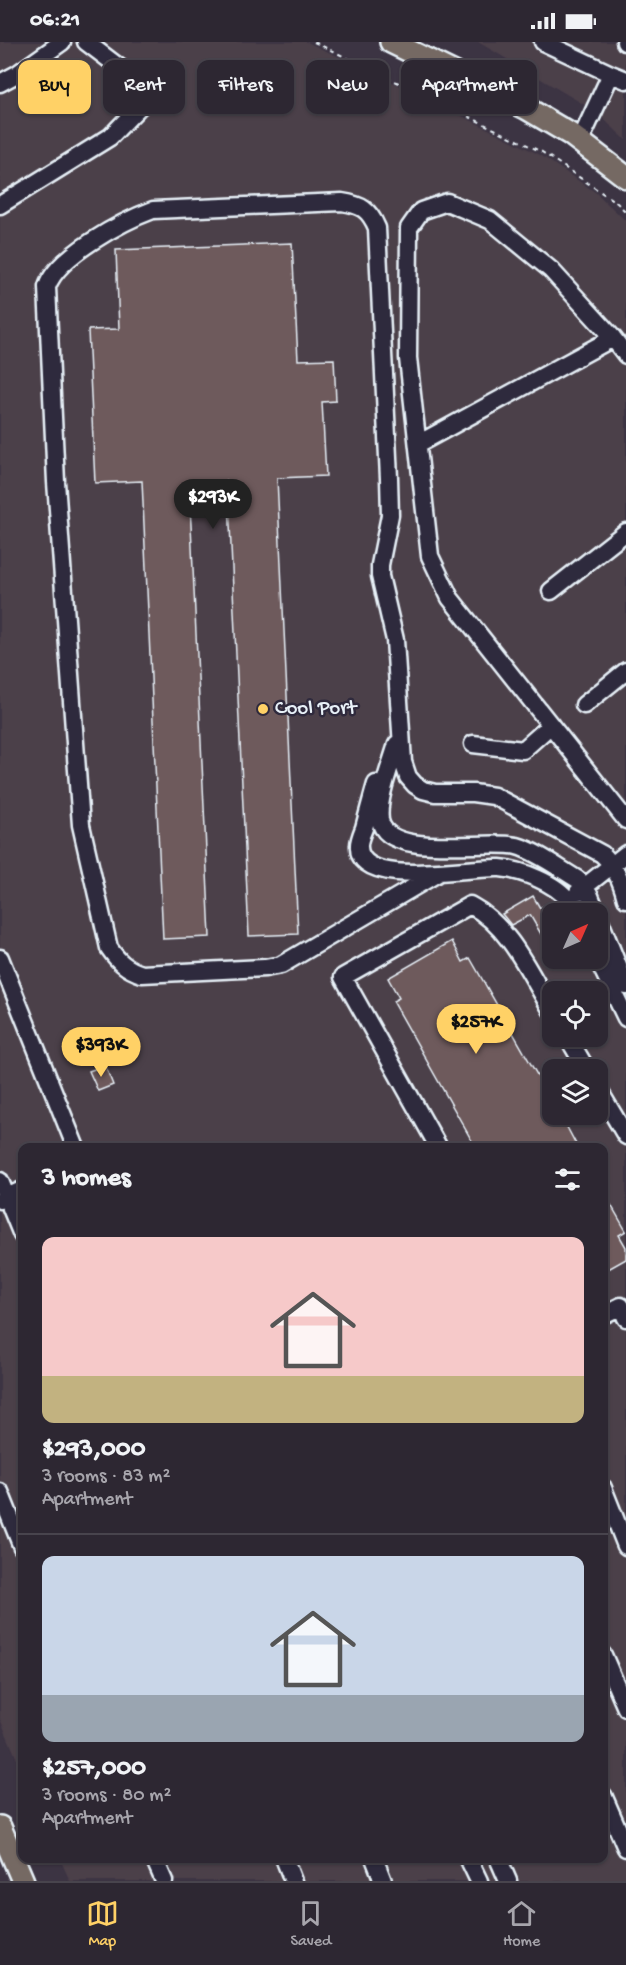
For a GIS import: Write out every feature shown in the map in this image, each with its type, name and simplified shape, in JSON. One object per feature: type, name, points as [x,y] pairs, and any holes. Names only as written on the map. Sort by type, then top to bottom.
[{"type":"main road","points":[[391,42],[526,108],[580,141],[626,177]]},
{"type":"main road","points":[[0,1827],[23,1881]]},
{"type":"lane","points":[[0,83],[17,74],[62,42]]},
{"type":"lane","points":[[0,205],[110,137],[144,102],[140,83],[86,42]]},
{"type":"lane","points":[[543,42],[619,77],[580,141]]},
{"type":"lane","points":[[438,873],[296,958],[265,968],[142,974],[130,971],[119,962],[109,948],[81,825],[56,482],[47,287],[49,280],[65,264],[91,242],[120,224],[153,210],[342,202],[356,204],[366,210],[373,219],[377,228],[390,515],[380,576],[395,640],[402,762],[405,771],[415,785],[423,790],[435,793],[473,793],[494,796],[602,854],[618,874],[626,899]]},
{"type":"lane","points":[[626,355],[551,270],[490,220],[447,202],[421,212],[409,228],[408,358],[430,556],[450,598],[626,820]]},
{"type":"lane","points":[[418,444],[613,338]]},
{"type":"lane","points":[[551,591],[626,532]]},
{"type":"lane","points":[[584,705],[626,671]]},
{"type":"lane","points":[[399,680],[395,717],[359,845],[360,852],[368,864],[382,871],[438,873],[499,868],[516,871],[531,875],[554,888],[568,903]]},
{"type":"lane","points":[[473,744],[523,750],[551,725]]},
{"type":"lane","points":[[400,731],[382,795],[380,818],[382,825],[391,836],[401,842],[424,846],[481,844],[517,846],[556,866],[586,886],[626,986]]},
{"type":"lane","points":[[575,903],[586,886],[626,854]]},
{"type":"lane","points":[[436,1143],[343,977],[470,905],[485,913],[510,942],[542,995]]},
{"type":"lane","points":[[0,958],[74,1143]]},
{"type":"lane","points":[[602,969],[626,1018]]},
{"type":"lane","points":[[608,1106],[626,1136]]},
{"type":"lane","points":[[0,1181],[3,1199],[18,1227]]},
{"type":"lane","points":[[3,1199],[18,1192]]},
{"type":"lane","points":[[608,1314],[624,1309]]},
{"type":"lane","points":[[0,1492],[18,1537]]},
{"type":"lane","points":[[608,1501],[626,1546]]},
{"type":"lane","points":[[608,1667],[626,1708]]},
{"type":"lane","points":[[608,1807],[626,1848]]},
{"type":"lane","points":[[156,1863],[164,1881]]},
{"type":"lane","points":[[286,1863],[293,1881]]},
{"type":"lane","points":[[376,1863],[383,1881]]},
{"type":"lane","points":[[470,1863],[479,1881]]},
{"type":"lane","points":[[500,1863],[508,1881]]},
{"type":"path","points":[[314,42],[542,152],[617,203],[626,212]]},
{"type":"shaded area","points":[[0,42],[307,42],[345,60],[306,60],[306,114],[389,114],[389,81],[401,86],[401,114],[458,114],[542,156],[595,192],[626,221],[626,1881],[70,1881],[62,1863],[608,1863],[608,1143],[18,1143],[18,1762],[0,1719]]},
{"type":"shaded area","points":[[478,42],[626,42],[626,140],[595,111],[537,77],[537,60],[509,60]]},
{"type":"building","name":"Cool Port","points":[[292,243],[298,360],[334,359],[336,401],[322,402],[326,476],[277,478],[298,934],[249,936],[228,481],[189,482],[210,937],[163,939],[142,481],[95,483],[88,330],[119,329],[116,250]]},
{"type":"building","points":[[533,896],[540,908],[542,907],[542,936],[530,915],[511,925],[502,914]]},
{"type":"building","points":[[452,941],[463,962],[470,958],[542,1084],[542,1125],[566,1125],[575,1143],[473,1143],[393,1001],[399,998],[388,978]]},
{"type":"building","points":[[105,1065],[113,1085],[98,1091],[89,1071]]},
{"type":"building","points":[[608,1200],[626,1231],[619,1235],[626,1247],[626,1259],[608,1269]]},
{"type":"place","name":"Cool Port","points":[[263,709]]}]
